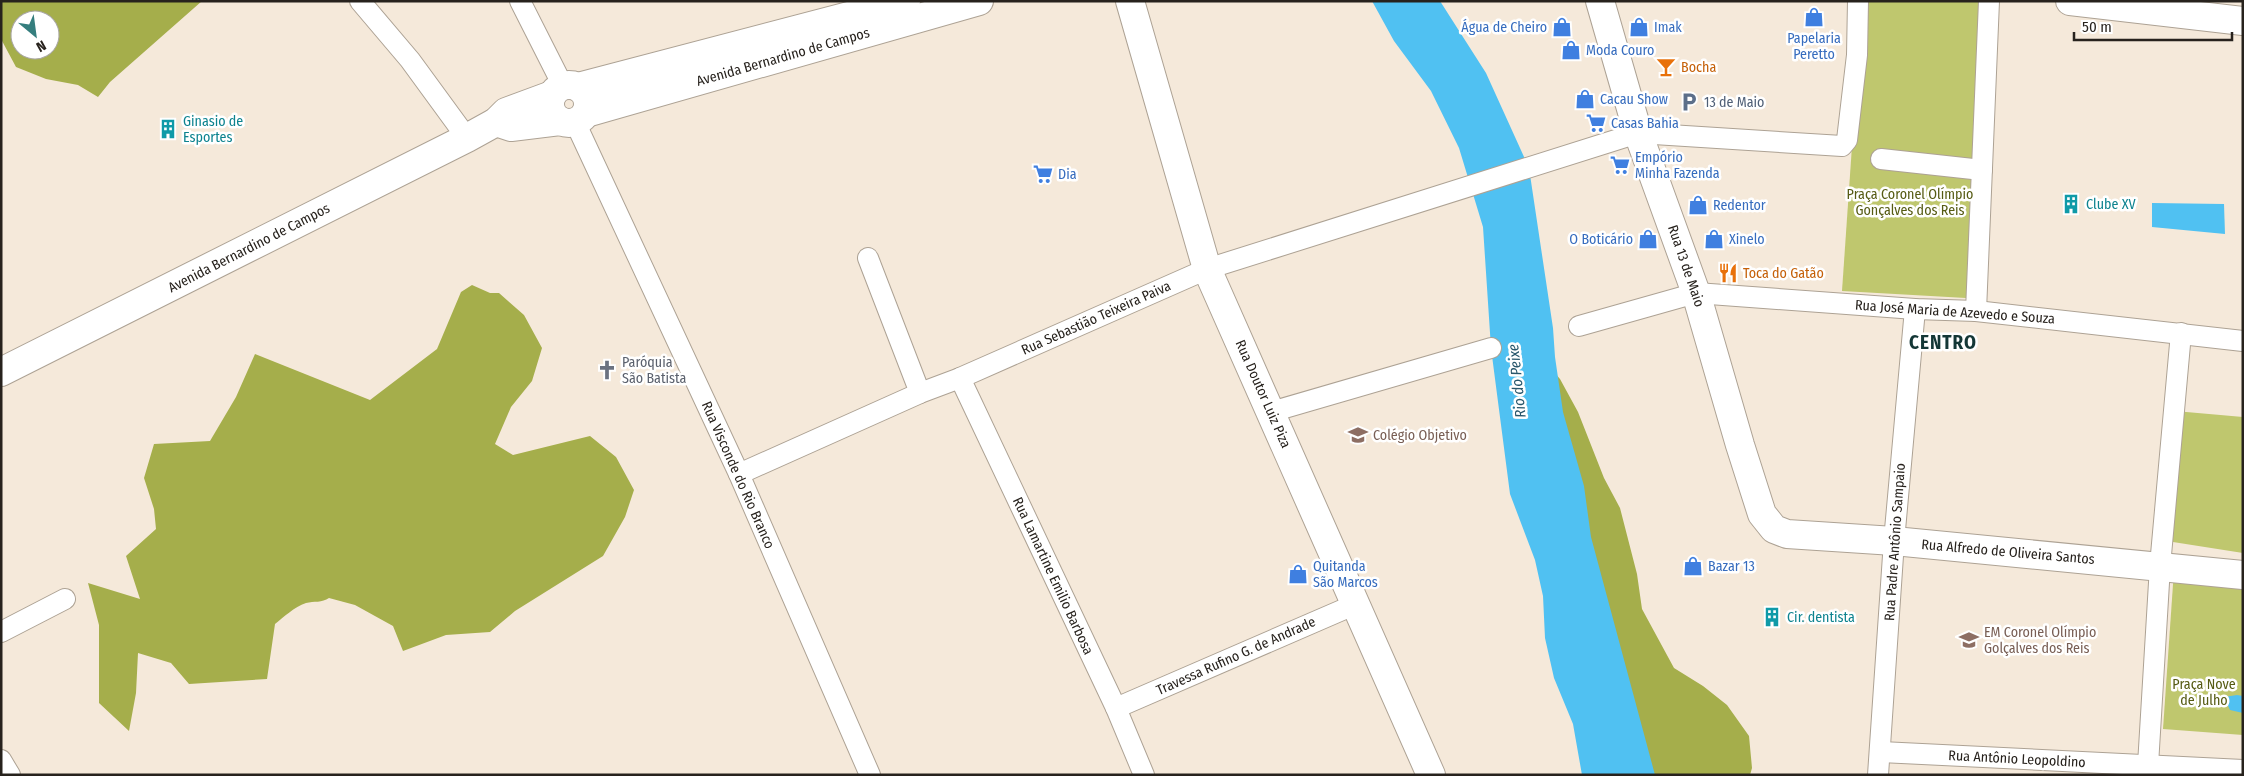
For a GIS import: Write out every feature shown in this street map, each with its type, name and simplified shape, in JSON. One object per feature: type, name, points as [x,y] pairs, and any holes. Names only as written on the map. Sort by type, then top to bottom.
[{"type":"street","points":[[360,1],[410,60],[467,138]]},
{"type":"street","points":[[520,1],[564,89],[588,98],[574,119],[551,110],[564,89]]},
{"type":"street","name":"Avenida Bernardino de Campos","points":[[1,372],[467,138],[496,122],[506,112],[564,89],[906,1]]},
{"type":"street","name":"Avenida Bernardino de Campos","points":[[496,122],[505,126],[516,127],[574,119],[979,1]]},
{"type":"street","name":"Rua Doutor Luiz Piza","points":[[1130,1],[1207,269],[1431,775]]},
{"type":"street","name":"Rua 13 de Maio","points":[[1600,1],[1638,133],[1696,293],[1762,514],[1774,529]]},
{"type":"street","points":[[1638,133],[1842,146],[1845,144],[1856,55],[1858,1]]},
{"type":"street","points":[[1976,311],[1990,1]]},
{"type":"street","points":[[2070,1],[2243,21]]},
{"type":"street","name":"Rua Visconde do Rio Branco","points":[[574,119],[739,474],[870,775]]},
{"type":"street","name":"Rua Sebastião Teixeira Paiva","points":[[739,474],[920,392],[960,378],[1207,269],[1638,133]]},
{"type":"street","points":[[1881,159],[1982,170]]},
{"type":"street","points":[[868,258],[920,392]]},
{"type":"street","name":"Rua José Maria de Azevedo e Souza","points":[[1579,326],[1696,293],[1916,309],[1976,311],[2243,341]]},
{"type":"street","name":"Rua Padre Antônio Sampaio","points":[[1878,775],[1894,541],[1916,309]]},
{"type":"street","points":[[2148,765],[2160,566],[2180,334]]},
{"type":"street","points":[[1271,412],[1491,348]]},
{"type":"street","name":"Rua Lamartine Emilio Barbosa","points":[[960,378],[1116,708],[1144,775]]},
{"type":"street","name":"Rua Alfredo de Oliveira Santos","points":[[1774,529],[1787,534],[1894,541],[2160,566],[2243,576]]},
{"type":"street","points":[[1,632],[65,599]]},
{"type":"street","name":"Travessa Rufino G. de Andrade","points":[[1116,708],[1356,604]]},
{"type":"street","name":"Rua Antônio Leopoldino","points":[[1881,752],[2243,770]]},
{"type":"street","points":[[1,760],[10,775]]},
{"type":"green space","points":[[1,1],[202,1],[110,82],[98,97],[78,85],[46,79],[16,67],[12,60],[60,60],[60,10],[10,10],[10,56],[1,39]]},
{"type":"green space","name":"Praça Coronel Olímpio Gonçalves dos Reis","points":[[1862,1],[1986,1],[1966,298],[1842,291]]},
{"type":"green space","points":[[472,285],[490,293],[499,293],[524,315],[542,348],[532,381],[511,407],[495,444],[513,455],[590,436],[616,457],[634,490],[625,517],[603,556],[515,611],[490,632],[446,635],[403,651],[393,626],[355,605],[329,598],[324,601],[309,602],[302,605],[289,612],[275,624],[267,679],[189,684],[171,663],[138,653],[136,693],[129,731],[99,703],[99,625],[88,583],[140,599],[126,556],[156,529],[154,509],[144,478],[154,444],[210,441],[236,397],[255,354],[370,400],[437,349],[461,292]]},
{"type":"green space","points":[[1535,350],[1560,379],[1578,412],[1604,478],[1620,508],[1637,574],[1642,609],[1674,668],[1703,686],[1727,705],[1749,736],[1752,768],[1750,775],[1627,775]]},
{"type":"green space","points":[[2175,411],[2243,417],[2243,553],[2173,542]]},
{"type":"green space","name":"Praça Nove de Julho","points":[[2174,570],[2243,582],[2243,735],[2163,729]]},
{"type":"water","name":"Rio do Peixe","points":[[1372,1],[1440,1],[1486,73],[1529,168],[1553,328],[1563,412],[1584,486],[1591,537],[1655,775],[1582,775],[1573,724],[1554,678],[1545,638],[1543,596],[1535,560],[1510,494],[1491,348],[1483,227],[1459,148],[1431,91],[1394,41]]},
{"type":"water","points":[[2152,203],[2224,204],[2225,234],[2152,227]]},
{"type":"water","points":[[2243,696],[2243,713],[2230,710],[2224,697]]},
{"type":"place","name":"Papelaria Peretto","points":[[1814,17]]},
{"type":"place","name":"Água de Cheiro","points":[[1562,27]]},
{"type":"place","name":"Imak","points":[[1639,27]]},
{"type":"place","name":"Moda Couro","points":[[1571,50]]},
{"type":"place","name":"Bocha","points":[[1666,67]]},
{"type":"place","name":"Cacau Show","points":[[1585,99]]},
{"type":"place","name":"13 de Maio","points":[[1689,102]]},
{"type":"place","name":"Casas Bahia","points":[[1596,123]]},
{"type":"place","name":"Ginasio de Esportes","points":[[168,129]]},
{"type":"place","name":"Empório Minha Fazenda","points":[[1620,165]]},
{"type":"place","name":"Dia","points":[[1043,174]]},
{"type":"place","name":"Clube XV","points":[[2071,204]]},
{"type":"place","name":"Redentor","points":[[1698,205]]},
{"type":"place","name":"O Boticário","points":[[1648,239]]},
{"type":"place","name":"Xinelo","points":[[1714,239]]},
{"type":"place","name":"Toca do Gatão","points":[[1728,273]]},
{"type":"place","name":"Paróquia São Batista","points":[[607,370]]},
{"type":"place","name":"Colégio Objetivo","points":[[1358,435]]},
{"type":"place","name":"Bazar 13","points":[[1693,566]]},
{"type":"place","name":"Quitanda São Marcos","points":[[1298,574]]},
{"type":"place","name":"Cir. dentista","points":[[1772,617]]},
{"type":"place","name":"EM Coronel Olímpio Golçalves dos Reis","points":[[1969,640]]},
{"type":"district","name":"CENTRO","points":[[1943,342]]}]
